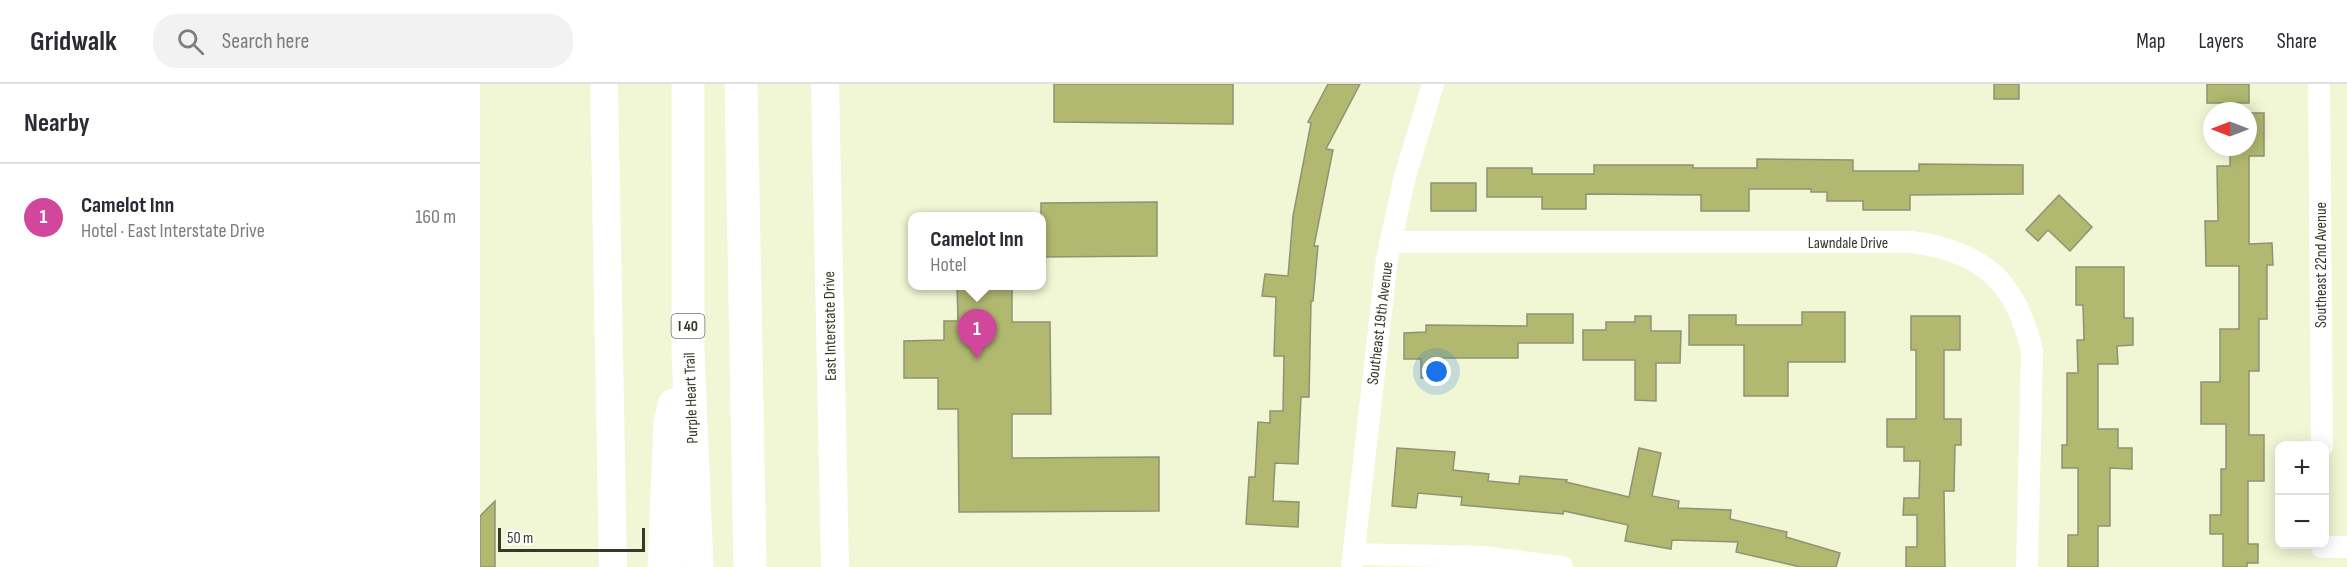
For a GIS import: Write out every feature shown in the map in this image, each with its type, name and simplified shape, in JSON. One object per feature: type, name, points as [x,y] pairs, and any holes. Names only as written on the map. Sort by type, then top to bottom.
[{"type":"highway","name":"Purple Heart Trail","points":[[688,84],[688,351],[697,567]]},
{"type":"highway","points":[[741,84],[750,564]]},
{"type":"highway","points":[[664,567],[670,423],[688,351]]},
{"type":"main road","points":[[604,84],[613,567]]},
{"type":"main road","name":"East Interstate Drive","points":[[825,84],[835,567]]},
{"type":"street","name":"Southeast 19th Avenue","points":[[1353,560],[1376,338],[1390,242],[1404,180],[1433,84]]},
{"type":"street","name":"Southeast 22nd Avenue","points":[[2319,84],[2322,441]]},
{"type":"street","name":"Lawndale Drive","points":[[1390,242],[1912,242],[1942,246],[1969,257],[1993,274],[2013,296],[2026,322],[2032,351],[2027,567]]},
{"type":"street","points":[[2322,553],[2347,547]]},
{"type":"street","points":[[1353,560],[1485,557],[1562,567]]},
{"type":"building","points":[[1054,84],[1233,84],[1233,124],[1054,122]]},
{"type":"building","points":[[1328,84],[1360,84],[1326,149],[1333,150],[1314,246],[1318,246],[1313,301],[1311,301],[1309,397],[1301,397],[1298,464],[1275,463],[1273,501],[1299,502],[1298,527],[1246,524],[1249,477],[1255,477],[1258,422],[1270,423],[1270,411],[1283,411],[1284,356],[1274,356],[1276,297],[1262,296],[1265,274],[1288,276],[1293,216],[1311,123],[1308,122]]},
{"type":"building","points":[[1994,84],[2019,84],[2019,99],[1994,99]]},
{"type":"building","points":[[2207,84],[2249,84],[2249,102],[2207,102]]},
{"type":"building","points":[[2257,113],[2264,113],[2264,156],[2257,156]]},
{"type":"building","points":[[2230,156],[2249,156],[2249,244],[2272,243],[2273,265],[2267,265],[2267,319],[2259,319],[2259,371],[2249,371],[2249,435],[2264,435],[2264,481],[2248,481],[2248,544],[2258,544],[2258,563],[2247,563],[2247,567],[2223,567],[2223,534],[2210,534],[2210,515],[2221,515],[2221,469],[2226,469],[2226,424],[2201,424],[2201,382],[2220,382],[2220,329],[2239,329],[2239,266],[2206,266],[2205,221],[2218,221],[2217,166],[2230,166]]},
{"type":"building","points":[[1757,159],[1853,160],[1853,171],[1919,171],[1919,164],[2023,165],[2023,194],[1910,195],[1910,210],[1863,210],[1863,201],[1827,201],[1827,192],[1811,192],[1811,189],[1749,189],[1749,211],[1701,211],[1701,195],[1586,194],[1586,209],[1542,209],[1542,197],[1487,197],[1487,168],[1532,168],[1532,174],[1594,174],[1594,165],[1693,165],[1693,168],[1757,168]]},
{"type":"building","points":[[1431,183],[1476,183],[1476,211],[1431,211]]},
{"type":"building","points":[[2059,195],[2092,227],[2070,251],[2048,230],[2038,241],[2026,230]]},
{"type":"building","points":[[1157,202],[1157,256],[1046,257],[1046,212],[1041,212],[1041,203]]},
{"type":"building","points":[[2076,267],[2124,267],[2124,318],[2133,318],[2133,345],[2117,346],[2118,364],[2098,364],[2098,429],[2118,429],[2118,448],[2132,448],[2132,469],[2110,468],[2110,526],[2098,526],[2098,567],[2068,567],[2068,535],[2078,535],[2078,468],[2062,468],[2062,445],[2067,445],[2067,373],[2078,373],[2077,340],[2084,340],[2083,305],[2076,305]]},
{"type":"building","points":[[957,290],[1012,290],[1012,322],[1050,322],[1051,414],[1012,414],[1012,458],[1159,457],[1159,511],[959,512],[958,409],[938,409],[938,378],[904,378],[904,341],[944,340],[944,321],[958,321]]},
{"type":"building","points":[[1802,312],[1845,312],[1845,362],[1788,362],[1788,396],[1744,396],[1744,345],[1689,345],[1689,315],[1736,315],[1736,325],[1802,325]]},
{"type":"building","points":[[1527,314],[1573,314],[1573,343],[1518,343],[1518,358],[1443,358],[1443,378],[1421,378],[1421,359],[1404,359],[1404,333],[1426,332],[1426,325],[1527,326]]},
{"type":"building","points":[[1635,316],[1651,316],[1651,331],[1681,331],[1680,363],[1656,363],[1656,401],[1635,400],[1635,360],[1583,360],[1583,330],[1606,330],[1606,322],[1635,322]]},
{"type":"building","points":[[1911,316],[1960,316],[1960,350],[1944,350],[1944,419],[1961,419],[1961,445],[1955,445],[1954,491],[1944,491],[1945,567],[1906,567],[1906,547],[1917,547],[1917,515],[1903,515],[1904,498],[1919,498],[1920,461],[1904,461],[1904,447],[1887,447],[1887,419],[1916,419],[1916,350],[1911,350]]},
{"type":"building","points":[[1397,448],[1455,452],[1453,470],[1489,474],[1488,481],[1519,484],[1520,476],[1567,480],[1566,482],[1629,497],[1639,448],[1661,453],[1652,496],[1679,501],[1678,508],[1731,510],[1730,519],[1787,532],[1786,537],[1840,553],[1836,567],[1800,567],[1736,552],[1738,542],[1672,540],[1671,549],[1625,541],[1628,525],[1564,511],[1563,514],[1461,505],[1462,497],[1418,493],[1416,508],[1392,506]]},
{"type":"building","points":[[495,501],[495,567],[480,567],[480,516]]},
{"type":"place","name":"Camelot Inn","points":[[977,359]]}]
